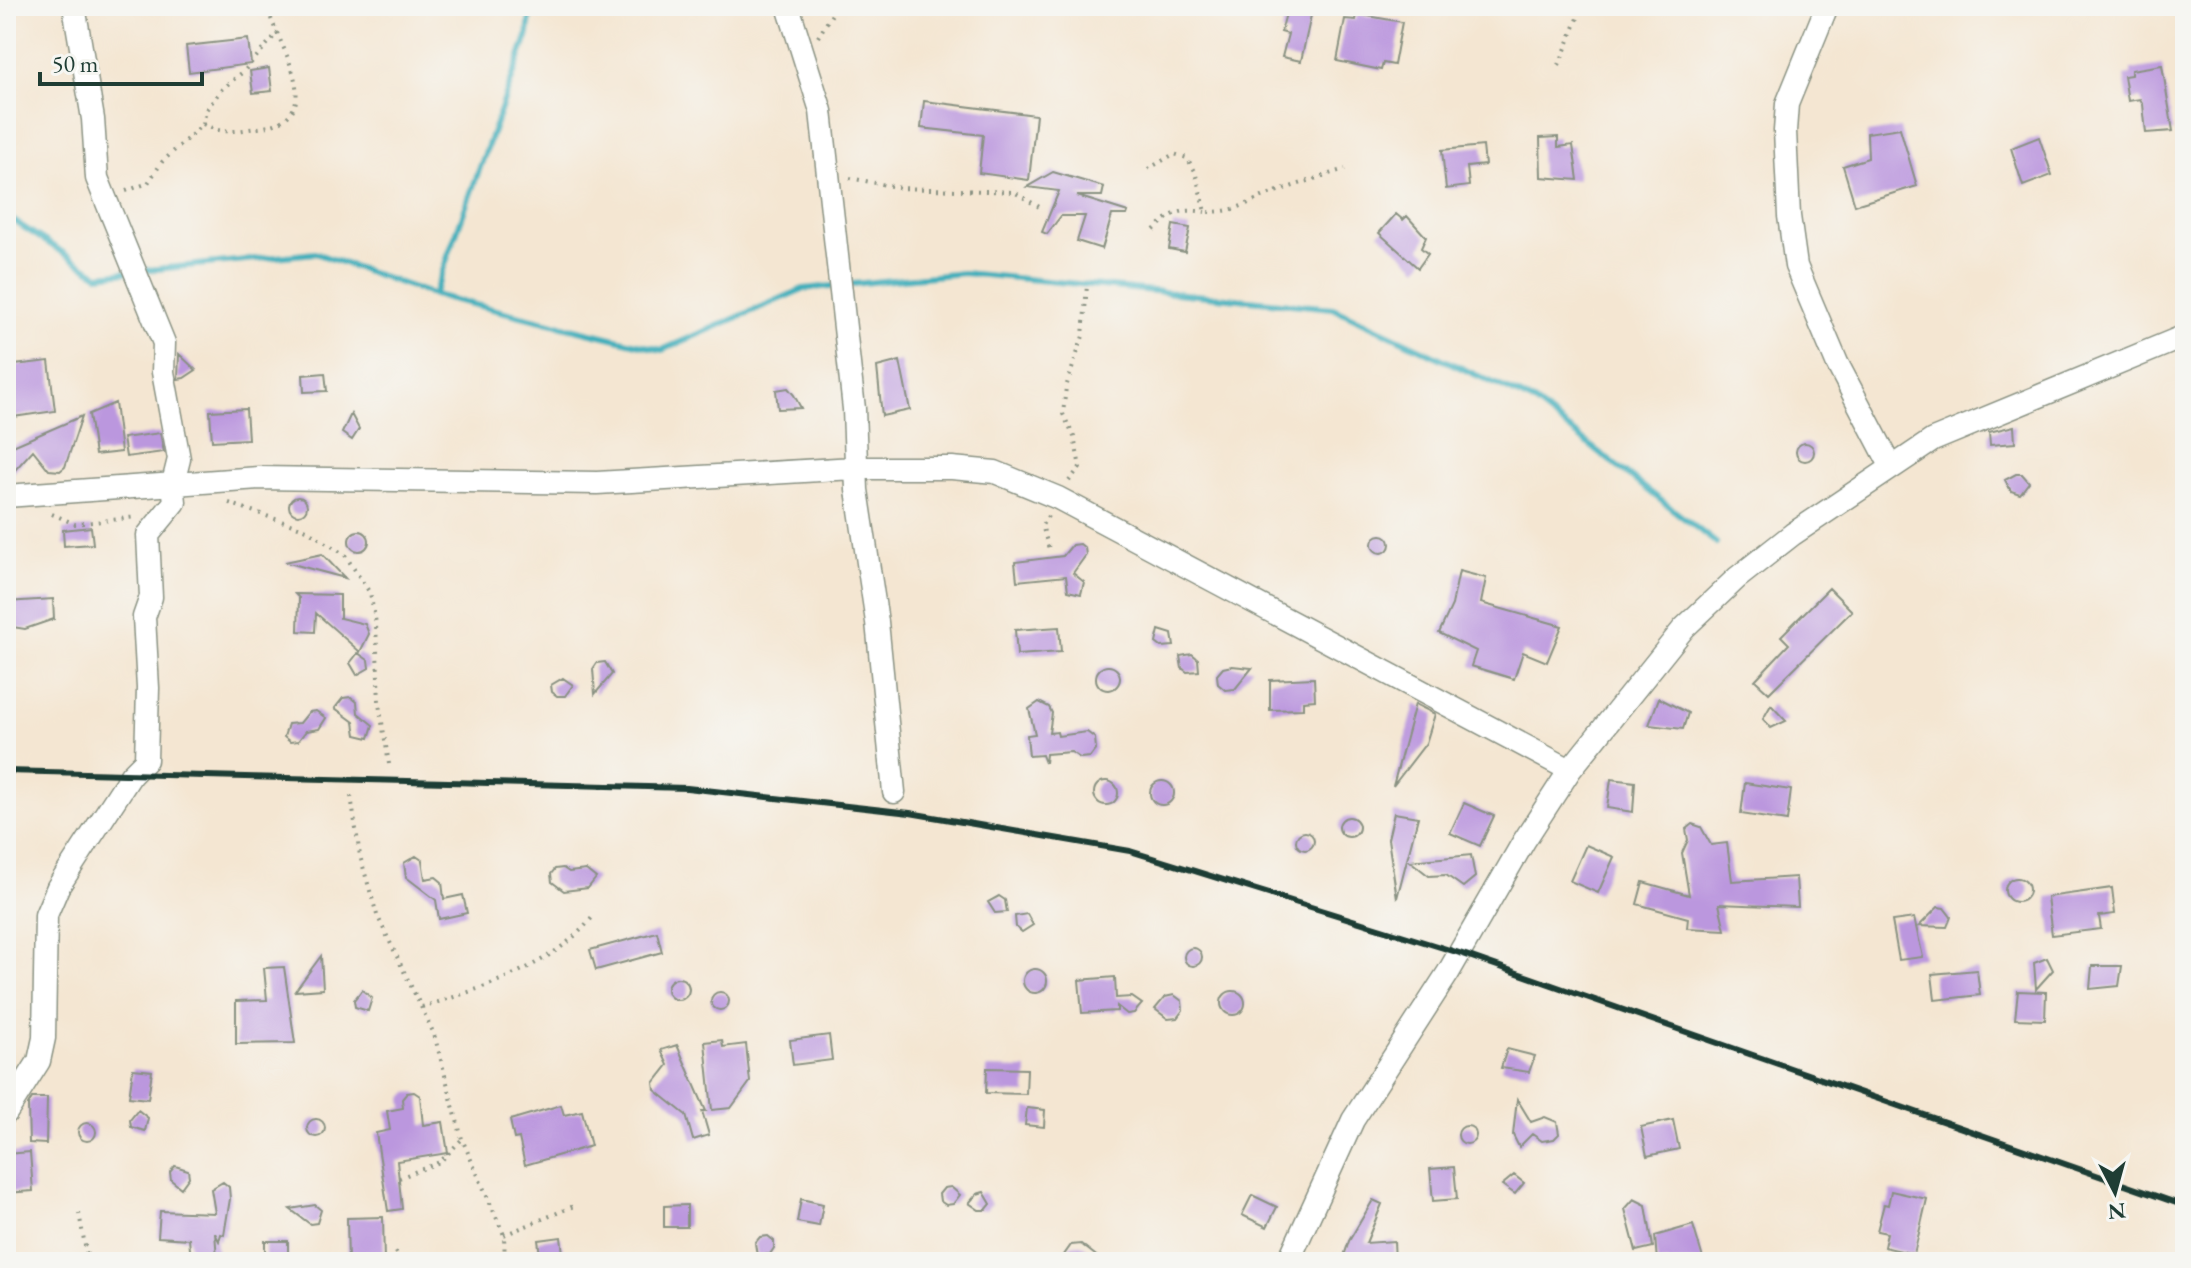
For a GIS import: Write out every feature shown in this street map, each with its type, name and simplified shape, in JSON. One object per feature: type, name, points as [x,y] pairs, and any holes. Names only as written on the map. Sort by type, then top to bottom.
[{"type":"street","points":[[6,1113],[39,1061],[44,1038],[46,915],[58,887],[148,752],[144,617],[151,597],[148,535],[175,502],[173,483],[179,459],[163,372],[164,343],[95,165],[93,119],[74,6]]},
{"type":"street","points":[[788,6],[821,111],[854,409],[854,468],[877,622],[894,792]]},
{"type":"street","points":[[1827,6],[1787,104],[1785,131],[1794,254],[1796,266],[1837,363],[1891,466]]},
{"type":"street","points":[[1288,1262],[1353,1120],[1570,770],[1684,628],[1793,534],[1891,466],[1947,434],[2185,336]]},
{"type":"street","points":[[6,496],[259,478],[597,483],[854,468],[952,468],[995,472],[1058,498],[1570,770]]},
{"type":"path","points":[[203,124],[219,133],[267,127],[285,118],[294,102],[298,82],[278,32],[272,27],[267,6]]},
{"type":"path","points":[[799,48],[816,40],[837,6]]},
{"type":"path","points":[[1559,65],[1583,6]]},
{"type":"path","points":[[107,198],[148,183],[162,162],[203,124],[206,110],[222,89],[244,71],[278,32]]},
{"type":"path","points":[[1148,169],[1174,154],[1187,158],[1195,171],[1205,212]]},
{"type":"path","points":[[1154,230],[1171,213],[1190,209],[1233,212],[1276,191],[1301,186],[1345,169]]},
{"type":"path","points":[[828,173],[901,188],[1014,192],[1041,208]]},
{"type":"path","points":[[1049,549],[1042,525],[1080,467],[1074,437],[1063,414],[1066,387],[1083,336],[1087,285]]},
{"type":"path","points":[[47,494],[49,513],[75,524],[122,517],[163,519]]},
{"type":"path","points":[[215,499],[307,530],[345,555],[370,593],[376,623],[379,704],[389,764]]},
{"type":"path","points":[[351,796],[360,856],[377,915],[434,1034],[462,1139],[504,1235],[505,1262]]},
{"type":"path","points":[[422,1007],[553,956],[579,935],[594,915]]},
{"type":"path","points":[[399,1178],[440,1162],[462,1139]]},
{"type":"path","points":[[504,1235],[574,1206]]},
{"type":"path","points":[[79,1213],[88,1262]]},
{"type":"path","points":[[396,1252],[402,1262]]},
{"type":"building","points":[[1288,6],[1313,6],[1301,61],[1282,57],[1288,34],[1281,32]]},
{"type":"building","points":[[1357,14],[1402,22],[1394,65],[1383,63],[1381,70],[1337,61],[1345,19],[1356,20]]},
{"type":"building","points":[[248,39],[251,64],[189,72],[186,46]]},
{"type":"building","points":[[2162,65],[2173,131],[2146,133],[2143,104],[2140,99],[2128,101],[2124,76],[2131,75],[2131,70]]},
{"type":"building","points":[[269,68],[272,91],[253,93],[250,71]]},
{"type":"building","points":[[924,101],[1036,115],[1029,180],[979,173],[983,135],[921,128]]},
{"type":"building","points":[[1900,128],[1917,186],[1855,205],[1843,166],[1868,158],[1867,133]]},
{"type":"building","points":[[1558,137],[1558,147],[1573,145],[1578,180],[1541,177],[1540,138]]},
{"type":"building","points":[[2039,137],[2052,175],[2023,186],[2011,148]]},
{"type":"building","points":[[1483,146],[1485,165],[1467,167],[1469,186],[1446,189],[1442,150]]},
{"type":"building","points":[[1053,172],[1104,187],[1102,196],[1077,196],[1128,212],[1127,215],[1112,215],[1102,249],[1077,241],[1085,216],[1061,216],[1047,234],[1042,232],[1059,191],[1027,187]]},
{"type":"building","points":[[1396,214],[1403,220],[1407,216],[1426,237],[1421,248],[1428,254],[1418,268],[1379,233]]},
{"type":"building","points":[[1173,225],[1190,228],[1185,252],[1169,249]]},
{"type":"building","points":[[179,354],[196,370],[178,379]]},
{"type":"building","points":[[49,361],[55,411],[6,418],[6,366]]},
{"type":"building","points":[[900,361],[910,410],[882,416],[877,367]]},
{"type":"building","points":[[325,373],[327,391],[304,392],[303,375]]},
{"type":"building","points":[[788,388],[801,408],[778,409],[776,390]]},
{"type":"building","points":[[115,403],[121,452],[95,455],[89,414]]},
{"type":"building","points":[[246,409],[248,439],[212,441],[210,411]]},
{"type":"building","points":[[351,414],[359,429],[352,440],[342,433]]},
{"type":"building","points":[[82,416],[65,467],[60,471],[49,470],[33,450],[6,480],[6,449]]},
{"type":"building","points":[[2014,426],[2015,443],[1990,445],[1989,432]]},
{"type":"building","points":[[160,433],[164,452],[126,457],[123,438]]},
{"type":"building","points":[[1805,443],[1814,452],[1805,461],[1796,452]]},
{"type":"building","points":[[2022,474],[2029,482],[2020,494],[2011,491],[2005,480]]},
{"type":"building","points":[[294,497],[302,497],[307,506],[305,513],[294,515],[289,510],[289,502]]},
{"type":"building","points":[[91,527],[93,544],[64,546],[63,530]]},
{"type":"building","points":[[359,531],[366,534],[369,541],[366,548],[359,551],[352,548],[349,541],[352,534]]},
{"type":"building","points":[[1381,535],[1390,544],[1381,553],[1372,544]]},
{"type":"building","points":[[1080,544],[1085,548],[1086,555],[1073,573],[1084,582],[1081,594],[1068,591],[1066,576],[1017,581],[1015,562],[1063,556],[1072,545]]},
{"type":"building","points":[[322,554],[345,578],[285,562]]},
{"type":"building","points":[[1459,571],[1486,578],[1481,603],[1562,626],[1547,662],[1523,652],[1514,679],[1471,666],[1476,651],[1439,633],[1452,605]]},
{"type":"building","points":[[1829,588],[1852,611],[1769,693],[1755,680],[1789,644],[1781,636]]},
{"type":"building","points":[[295,594],[340,595],[340,618],[365,624],[369,634],[360,652],[316,613],[315,632],[298,631],[299,598]]},
{"type":"building","points":[[53,599],[54,619],[25,629],[6,626],[6,602]]},
{"type":"building","points":[[1059,627],[1061,652],[1017,655],[1015,630]]},
{"type":"building","points":[[1159,630],[1172,634],[1174,646],[1161,647],[1156,643]]},
{"type":"building","points":[[358,653],[368,660],[369,668],[357,675],[350,663]]},
{"type":"building","points":[[1192,654],[1198,659],[1199,671],[1187,672],[1182,668],[1180,656]]},
{"type":"building","points":[[605,662],[612,674],[595,694],[593,669],[597,663]]},
{"type":"building","points":[[1108,666],[1116,670],[1120,678],[1116,686],[1108,690],[1100,686],[1096,678],[1100,670]]},
{"type":"building","points":[[1223,668],[1252,668],[1235,689],[1225,690],[1218,684],[1217,675]]},
{"type":"building","points":[[563,678],[573,685],[565,696],[557,696],[552,692],[551,685]]},
{"type":"building","points":[[1314,678],[1315,700],[1303,701],[1303,709],[1270,710],[1270,680]]},
{"type":"building","points":[[351,697],[357,702],[358,713],[373,725],[369,738],[356,735],[354,722],[335,708],[343,698]]},
{"type":"building","points":[[1659,698],[1688,713],[1683,729],[1649,725]]},
{"type":"building","points":[[1039,702],[1049,707],[1052,713],[1049,733],[1057,732],[1058,736],[1087,732],[1095,738],[1096,749],[1090,757],[1080,758],[1071,752],[1046,754],[1045,763],[1042,755],[1029,756],[1027,735],[1035,734],[1029,709]]},
{"type":"building","points":[[1415,704],[1435,714],[1426,743],[1393,786]]},
{"type":"building","points":[[1771,705],[1786,721],[1771,728],[1763,719]]},
{"type":"building","points":[[316,711],[326,718],[319,729],[306,731],[298,741],[290,742],[284,737],[288,724],[300,723],[309,712]]},
{"type":"building","points":[[1611,779],[1635,782],[1633,812],[1607,808]]},
{"type":"building","points":[[1106,781],[1114,785],[1118,793],[1114,801],[1106,805],[1098,801],[1094,793],[1098,785]]},
{"type":"building","points":[[1162,781],[1170,785],[1174,793],[1170,801],[1162,805],[1154,801],[1150,793],[1154,785]]},
{"type":"building","points":[[1745,783],[1791,790],[1787,821],[1741,814]]},
{"type":"building","points":[[1464,803],[1494,816],[1480,846],[1450,833]]},
{"type":"building","points":[[1394,813],[1418,817],[1397,898],[1388,839]]},
{"type":"building","points":[[1349,817],[1356,820],[1359,827],[1356,834],[1349,837],[1342,834],[1339,827],[1342,820]]},
{"type":"building","points":[[1692,824],[1701,827],[1711,845],[1727,843],[1732,881],[1796,877],[1798,907],[1719,904],[1725,930],[1687,928],[1688,918],[1637,904],[1643,882],[1689,895],[1682,853],[1688,840],[1686,829]]},
{"type":"building","points":[[1305,832],[1314,841],[1305,850],[1296,841]]},
{"type":"building","points":[[1586,845],[1614,857],[1598,893],[1570,881]]},
{"type":"building","points":[[1471,855],[1475,877],[1463,887],[1446,875],[1429,876],[1410,861]]},
{"type":"building","points":[[416,856],[422,860],[425,879],[436,877],[442,882],[444,899],[463,895],[467,913],[439,919],[436,900],[406,877],[404,863]]},
{"type":"building","points":[[563,868],[569,872],[586,870],[596,878],[588,888],[564,891],[552,882],[551,874],[555,869]]},
{"type":"building","points":[[2017,878],[2025,882],[2029,890],[2025,898],[2017,902],[2009,898],[2005,890],[2009,882]]},
{"type":"building","points":[[2112,888],[2115,914],[2099,916],[2101,929],[2052,935],[2047,897]]},
{"type":"building","points":[[999,896],[1005,900],[1007,912],[995,913],[988,902]]},
{"type":"building","points":[[1938,907],[1944,908],[1951,917],[1947,927],[1919,926]]},
{"type":"building","points":[[1027,914],[1033,925],[1022,932],[1016,927],[1015,916]]},
{"type":"building","points":[[1914,918],[1923,957],[1899,960],[1892,921]]},
{"type":"building","points":[[657,932],[662,952],[596,970],[590,950]]},
{"type":"building","points":[[1193,948],[1202,957],[1193,966],[1184,957]]},
{"type":"building","points":[[321,956],[323,989],[295,991]]},
{"type":"building","points":[[2047,958],[2053,970],[2036,989],[2034,963]]},
{"type":"building","points":[[2092,966],[2122,966],[2119,986],[2090,989]]},
{"type":"building","points":[[284,967],[295,1043],[236,1044],[236,1001],[267,1000],[264,968]]},
{"type":"building","points":[[1035,969],[1043,973],[1047,981],[1043,989],[1035,993],[1027,989],[1023,981],[1027,973]]},
{"type":"building","points":[[1977,970],[1980,995],[1935,1000],[1932,974]]},
{"type":"building","points":[[1115,977],[1116,998],[1132,997],[1142,1004],[1134,1013],[1127,1014],[1117,1006],[1117,1011],[1082,1013],[1079,980]]},
{"type":"building","points":[[678,978],[686,981],[689,989],[686,997],[678,1000],[670,997],[667,989],[670,981]]},
{"type":"building","points":[[362,990],[372,998],[368,1011],[355,1007],[354,1000]]},
{"type":"building","points":[[1233,991],[1241,995],[1245,1003],[1241,1011],[1233,1015],[1225,1011],[1221,1003],[1225,995]]},
{"type":"building","points":[[2018,991],[2046,992],[2045,1020],[2015,1019]]},
{"type":"building","points":[[716,992],[724,992],[729,1001],[727,1008],[716,1010],[711,1005],[711,997]]},
{"type":"building","points":[[1174,995],[1182,1001],[1183,1010],[1177,1018],[1168,1019],[1155,1009],[1165,997]]},
{"type":"building","points":[[829,1035],[832,1060],[793,1065],[790,1040]]},
{"type":"building","points":[[722,1040],[723,1047],[746,1044],[750,1082],[731,1108],[712,1110],[705,1042]]},
{"type":"building","points":[[677,1045],[706,1111],[702,1111],[709,1135],[693,1140],[686,1115],[655,1090],[654,1083],[668,1065],[661,1050]]},
{"type":"building","points":[[1507,1049],[1535,1056],[1529,1072],[1501,1068]]},
{"type":"building","points":[[987,1068],[1027,1069],[1026,1094],[986,1093]]},
{"type":"building","points":[[133,1069],[152,1071],[148,1099],[129,1097]]},
{"type":"building","points":[[414,1092],[420,1096],[423,1125],[443,1122],[448,1153],[397,1161],[402,1209],[388,1211],[376,1133],[390,1130],[387,1111],[403,1108],[402,1099],[407,1093]]},
{"type":"building","points":[[32,1098],[47,1098],[46,1144],[29,1143],[28,1105]]},
{"type":"building","points":[[1517,1099],[1531,1122],[1545,1117],[1557,1122],[1559,1134],[1554,1139],[1542,1141],[1532,1134],[1519,1147],[1513,1135]]},
{"type":"building","points":[[561,1105],[564,1115],[582,1111],[591,1146],[525,1165],[519,1138],[514,1139],[510,1120]]},
{"type":"building","points":[[1027,1108],[1045,1110],[1044,1127],[1025,1125]]},
{"type":"building","points":[[138,1110],[148,1118],[145,1131],[131,1127],[130,1120]]},
{"type":"building","points":[[312,1119],[320,1119],[325,1128],[323,1135],[312,1137],[307,1132],[307,1124]]},
{"type":"building","points":[[1673,1120],[1679,1149],[1647,1156],[1641,1127]]},
{"type":"building","points":[[83,1123],[91,1123],[96,1132],[94,1139],[83,1141],[78,1136],[78,1128]]},
{"type":"building","points":[[1467,1126],[1476,1135],[1467,1144],[1458,1135]]},
{"type":"building","points":[[30,1152],[33,1191],[6,1193],[6,1154]]},
{"type":"building","points":[[175,1166],[188,1170],[189,1177],[181,1188],[171,1180],[170,1172]]},
{"type":"building","points":[[1454,1167],[1457,1199],[1433,1201],[1430,1169]]},
{"type":"building","points":[[1514,1175],[1524,1183],[1515,1194],[1502,1185]]},
{"type":"building","points":[[223,1182],[229,1187],[230,1199],[224,1235],[221,1234],[219,1241],[215,1233],[217,1258],[191,1260],[189,1239],[158,1237],[160,1211],[215,1213],[211,1189]]},
{"type":"building","points":[[951,1187],[960,1195],[953,1204],[946,1205],[940,1201],[939,1194],[944,1188]]},
{"type":"building","points":[[1891,1191],[1927,1199],[1914,1254],[1884,1247],[1887,1233],[1877,1231]]},
{"type":"building","points":[[984,1192],[991,1204],[986,1210],[979,1210],[969,1203],[977,1194]]},
{"type":"building","points":[[1252,1195],[1277,1207],[1267,1227],[1242,1215]]},
{"type":"building","points":[[801,1199],[823,1204],[819,1226],[797,1222]]},
{"type":"building","points":[[1634,1199],[1646,1205],[1653,1247],[1636,1251],[1625,1209]]},
{"type":"building","points":[[1373,1200],[1382,1204],[1366,1243],[1394,1241],[1395,1262],[1342,1262],[1349,1241]]},
{"type":"building","points":[[315,1205],[321,1210],[317,1223],[310,1224],[290,1209]]},
{"type":"building","points":[[687,1205],[687,1227],[664,1227],[664,1206]]},
{"type":"building","points":[[383,1217],[384,1262],[348,1262],[347,1218]]},
{"type":"building","points":[[1693,1225],[1704,1262],[1657,1262],[1655,1236]]},
{"type":"building","points":[[768,1236],[774,1241],[774,1248],[770,1254],[757,1256],[755,1243],[760,1237]]},
{"type":"building","points":[[561,1237],[564,1262],[541,1262],[538,1240]]},
{"type":"building","points":[[265,1241],[288,1241],[288,1262],[265,1262]]},
{"type":"building","points":[[1081,1244],[1104,1262],[1059,1262],[1071,1245]]},
{"type":"waterway","points":[[434,295],[528,34],[531,6]]},
{"type":"waterway","points":[[6,216],[98,275],[315,253],[434,295],[662,350],[803,289],[963,273],[1333,308],[1534,402],[1716,543]]},
{"type":"railway","points":[[6,771],[687,788],[910,813],[1130,851],[1466,955],[2185,1206]]}]
